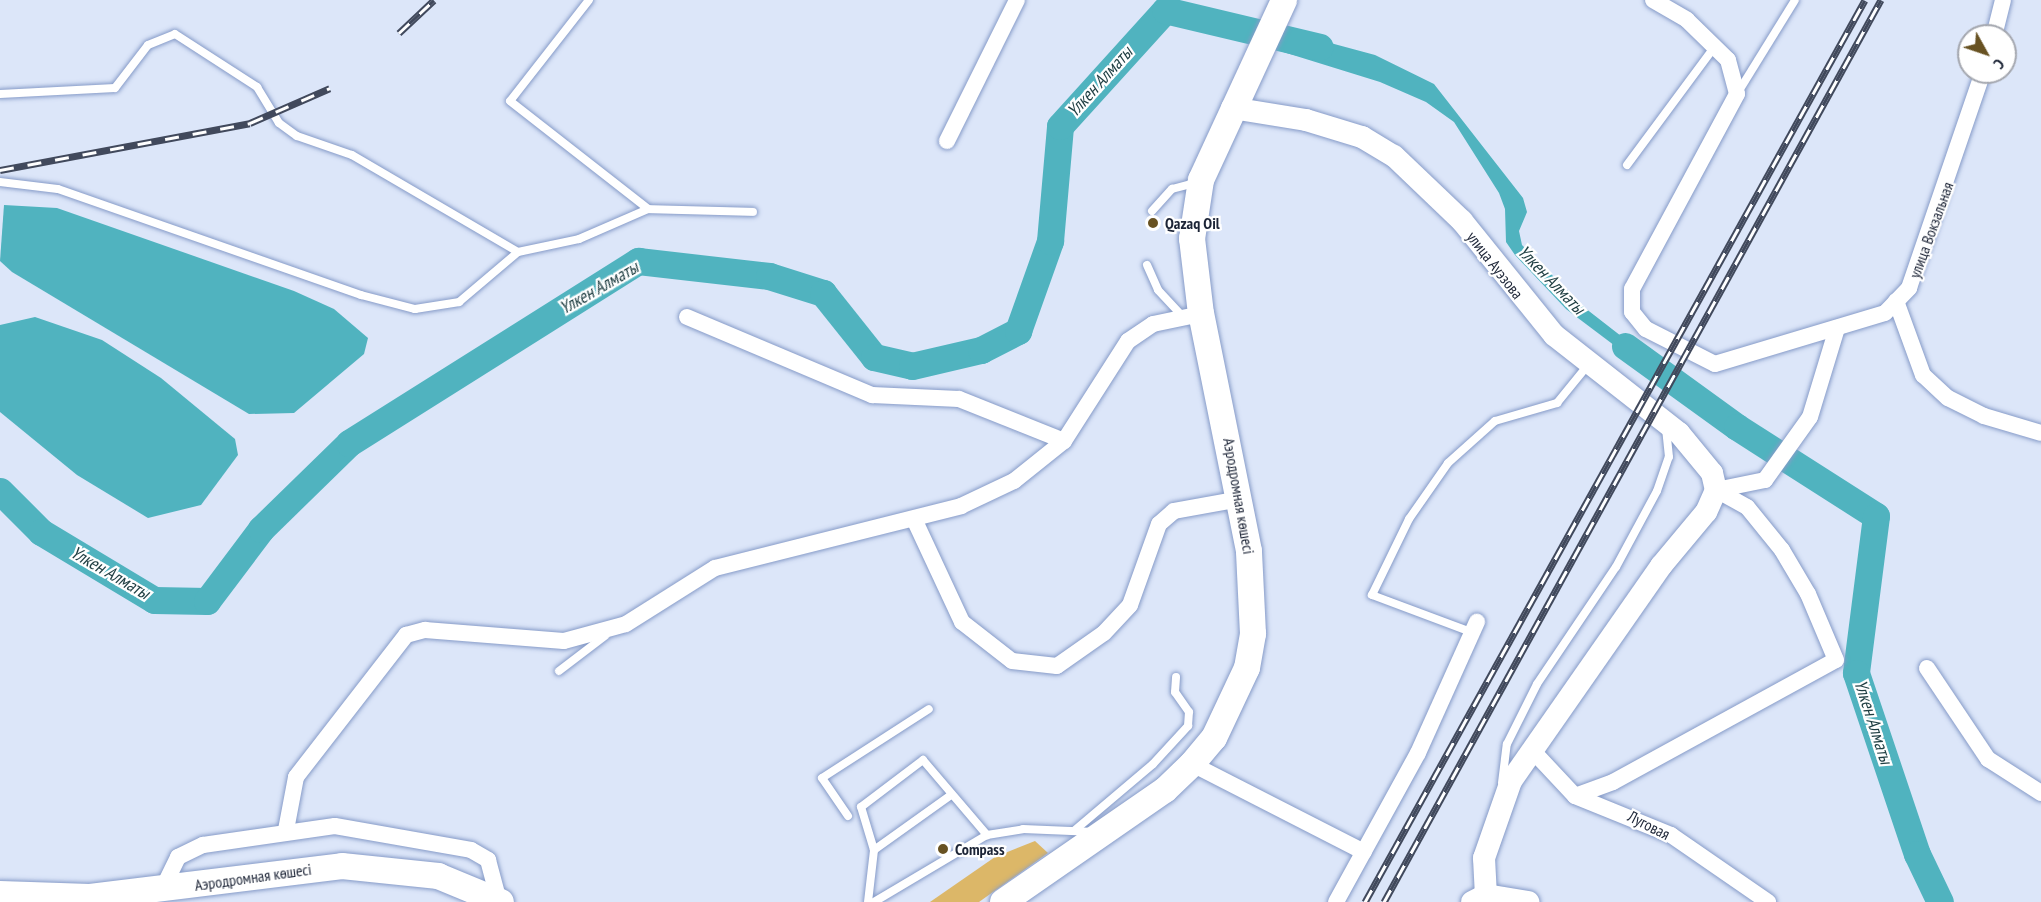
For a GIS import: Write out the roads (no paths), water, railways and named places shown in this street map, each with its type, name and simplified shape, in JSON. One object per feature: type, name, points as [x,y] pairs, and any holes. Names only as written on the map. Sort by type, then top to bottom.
[{"type":"main road","name":"Аэродромная көшесі","points":[[1003,902],[1104,833],[1192,764],[1236,699],[1253,634],[1254,596],[1240,499],[1191,314],[1192,239],[1201,181],[1232,108],[1284,0]]},
{"type":"main road","name":"улица Ауэзова","points":[[1232,108],[1306,120],[1362,137],[1394,156],[1462,221],[1554,335],[1588,365],[1665,423],[1702,458],[1716,490]]},
{"type":"main road","points":[[1528,902],[1479,898],[1484,858],[1511,781],[1661,566],[1706,512],[1716,490]]},
{"type":"main road","name":"Аэродромная көшесі","points":[[0,894],[58,901],[162,890],[342,866],[438,876],[500,901]]},
{"type":"street","points":[[947,141],[1017,0]]},
{"type":"street","points":[[1653,0],[1715,46],[1735,73],[1737,94]]},
{"type":"street","points":[[1997,24],[2003,0]]},
{"type":"street","name":"улица Вокзальная","points":[[1737,94],[1632,289],[1632,312],[1647,329],[1715,364],[1885,313],[1909,288],[1944,196],[1979,84]]},
{"type":"street","points":[[1896,301],[1923,375],[1948,398],[1984,416],[2041,433]]},
{"type":"street","points":[[286,830],[296,777],[406,635],[425,630],[564,641],[626,624],[715,568],[961,506],[1014,481],[1064,441],[1128,340],[1153,324],[1191,314]]},
{"type":"street","points":[[687,317],[872,395],[959,399],[1064,441]]},
{"type":"street","points":[[1716,490],[1765,480],[1810,417],[1837,328]]},
{"type":"street","points":[[1575,796],[1613,782],[1836,660],[1808,594],[1782,550],[1747,507],[1716,490]]},
{"type":"street","points":[[914,519],[962,622],[1012,661],[1057,666],[1104,633],[1130,605],[1159,524],[1174,511],[1240,499]]},
{"type":"street","points":[[1336,902],[1418,753],[1474,627]]},
{"type":"street","points":[[1927,668],[1988,759],[2041,792]]},
{"type":"street","name":"Луговая","points":[[1532,750],[1575,796],[1671,835],[1768,902]]},
{"type":"street","points":[[1192,764],[1364,852]]},
{"type":"street","points":[[162,890],[178,857],[204,845],[286,830],[335,826],[471,850],[492,867],[500,901]]},
{"type":"lane","points":[[589,0],[510,101],[648,209]]},
{"type":"lane","points":[[1737,94],[1795,0]]},
{"type":"lane","points":[[0,94],[115,88],[148,45],[175,34],[257,87],[279,123],[297,136],[352,155],[518,252]]},
{"type":"lane","points":[[1627,165],[1715,46]]},
{"type":"lane","points":[[1152,211],[1172,189],[1201,181]]},
{"type":"lane","points":[[0,182],[58,189],[361,296],[415,309],[459,302],[518,252],[579,239],[648,209],[753,212]]},
{"type":"lane","points":[[1147,265],[1158,290],[1191,314]]},
{"type":"lane","points":[[1474,627],[1372,595],[1409,519],[1455,456],[1495,421],[1557,403],[1588,365]]},
{"type":"lane","points":[[1499,813],[1507,744],[1537,684],[1616,567],[1658,491],[1669,457],[1665,423]]},
{"type":"lane","points":[[559,671],[588,645],[626,624]]},
{"type":"lane","points":[[1075,830],[1153,764],[1188,726],[1189,712],[1175,692],[1176,677]]},
{"type":"lane","points":[[848,816],[822,778],[929,709]]},
{"type":"lane","points":[[868,902],[874,850],[861,807],[872,795],[922,759],[929,761],[951,795],[987,835]]},
{"type":"lane","points":[[874,850],[951,795]]},
{"type":"lane","points":[[874,902],[987,835],[1075,830],[1104,833]]},
{"type":"water","points":[[1286,31],[1375,55],[1434,84],[1523,198],[1527,212],[1519,231],[1522,245],[1585,308],[1657,364],[1651,373],[1566,309],[1515,255],[1506,242],[1505,209],[1499,193],[1454,122],[1426,102],[1380,82],[1280,51]]},
{"type":"water","points":[[4,205],[57,208],[294,291],[334,309],[368,338],[364,354],[294,413],[249,414],[12,272],[0,261]]},
{"type":"water","points":[[35,317],[102,340],[161,378],[235,439],[238,455],[201,505],[148,518],[77,475],[0,412],[0,325]]},
{"type":"water","points":[[1917,854],[1947,902],[1930,902]]},
{"type":"waterway","name":"Үлкен Алматы","points":[[0,491],[41,532],[154,600],[207,601],[261,529],[349,443],[638,261],[769,276],[823,293],[874,357],[912,366],[981,350],[1018,331],[1050,241],[1060,126],[1165,10],[1320,47]]},
{"type":"waterway","name":"Үлкен Алматы","points":[[1625,346],[1737,427],[1876,516],[1856,673],[1917,854],[1940,902]]},
{"type":"railway","points":[[399,33],[434,0]]},
{"type":"railway","points":[[1365,902],[1865,0]]},
{"type":"railway","points":[[1384,902],[1881,0]]},
{"type":"railway","points":[[0,170],[250,123],[330,88]]},
{"type":"place","name":"Qazaq Oil","points":[[1153,223]]},
{"type":"place","name":"Compass","points":[[943,849]]}]
